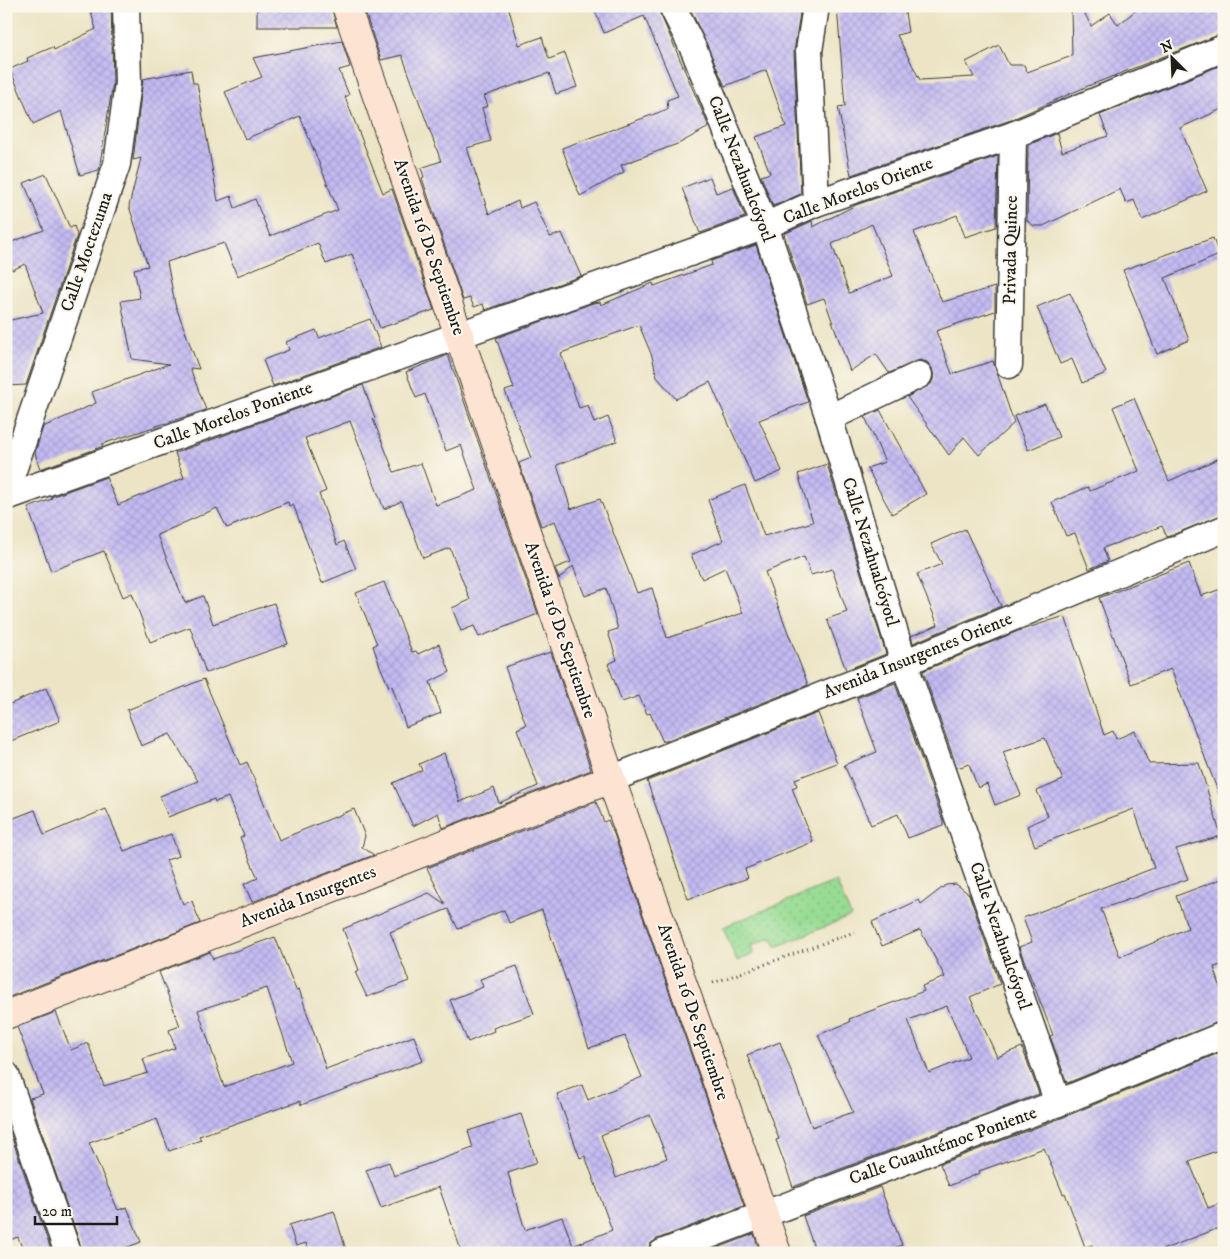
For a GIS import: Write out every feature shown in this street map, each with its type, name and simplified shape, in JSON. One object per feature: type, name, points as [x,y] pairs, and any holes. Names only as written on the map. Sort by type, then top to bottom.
[{"type":"main road","name":"Avenida 16 De Septiembre","points":[[346,6],[611,779],[764,1213],[776,1253]]},
{"type":"main road","name":"Avenida Insurgentes","points":[[6,1015],[611,779]]},
{"type":"street","name":"Calle Moctezuma","points":[[6,491],[117,164],[128,83],[126,6]]},
{"type":"street","name":"Calle Nezahualcóyotl","points":[[672,6],[694,50],[765,226],[829,418],[904,663],[1058,1103]]},
{"type":"street","points":[[816,6],[809,51],[816,204]]},
{"type":"street","name":"Calle Morelos Oriente","points":[[460,335],[765,226],[816,204],[1013,135],[1224,48]]},
{"type":"street","name":"Privada Quince","points":[[1009,365],[1013,135]]},
{"type":"street","name":"Calle Morelos Poniente","points":[[6,497],[460,335]]},
{"type":"street","points":[[829,418],[918,375]]},
{"type":"street","name":"Avenida Insurgentes Oriente","points":[[611,779],[1222,537]]},
{"type":"street","name":"Calle Cuauhtémoc Poniente","points":[[662,1253],[1058,1103],[1224,1035]]},
{"type":"street","points":[[6,1075],[68,1253]]},
{"type":"path","points":[[686,993],[857,931]]},
{"type":"green space","points":[[836,881],[851,916],[776,947],[772,937],[751,946],[754,954],[737,961],[723,927]]},
{"type":"building","points":[[89,6],[111,6],[113,82],[99,170],[80,175],[61,111],[33,124],[10,69],[28,61],[27,58],[53,47],[54,50],[96,29]]},
{"type":"building","points":[[257,6],[331,6],[337,27],[257,27]]},
{"type":"building","points":[[363,6],[508,6],[519,45],[542,37],[549,59],[565,53],[577,87],[556,94],[549,73],[484,96],[488,106],[482,108],[491,141],[467,148],[489,214],[518,201],[520,208],[534,202],[550,237],[562,233],[581,276],[485,310],[483,304],[474,307],[470,298],[463,300],[422,178],[424,177],[421,168],[441,161],[402,55],[381,60]]},
{"type":"building","points":[[593,6],[657,6],[709,127],[680,143],[621,165],[624,172],[580,196],[562,148],[668,109],[667,100],[678,96],[644,16],[604,33]]},
{"type":"building","points":[[689,6],[801,6],[794,52],[801,194],[773,206],[761,176],[770,173],[756,137],[786,126],[766,70],[725,86]]},
{"type":"building","points":[[837,6],[904,6],[908,32],[897,35],[920,80],[974,77],[966,62],[999,45],[1009,65],[1024,65],[1027,72],[1072,56],[1071,6],[1081,6],[1091,26],[1110,13],[1118,25],[1141,6],[1224,6],[1224,33],[1088,86],[1008,121],[851,175],[838,107],[845,106]]},
{"type":"building","points":[[342,41],[350,67],[339,70],[349,95],[345,97],[383,193],[392,189],[434,310],[380,328],[352,254],[326,264],[318,243],[237,276],[224,243],[167,262],[175,304],[199,369],[190,368],[206,410],[102,444],[103,446],[40,469],[35,453],[43,427],[96,403],[92,392],[169,364],[132,359],[121,301],[140,298],[134,269],[148,266],[129,206],[141,158],[133,160],[143,79],[191,70],[193,83],[197,83],[218,201],[231,196],[235,208],[255,199],[270,236],[338,210],[300,116],[245,139],[225,92],[262,77],[253,58]]},
{"type":"building","points":[[1224,64],[1224,108],[1180,128],[1207,191],[1142,220],[1134,200],[1126,203],[1120,189],[1043,226],[1034,226],[1027,221],[1028,145],[1057,133],[1062,152],[1108,136],[1100,115]]},
{"type":"building","points":[[998,156],[996,227],[965,237],[957,215],[914,232],[942,302],[995,287],[995,311],[936,331],[952,374],[993,361],[1014,423],[979,455],[964,437],[949,455],[907,397],[931,384],[934,377],[932,368],[927,362],[920,360],[889,373],[876,354],[850,371],[824,298],[807,304],[784,234],[812,221],[813,227],[856,205]],"holes":[[[872,224],[893,276],[849,293],[832,244]]]},
{"type":"building","points":[[46,174],[70,228],[74,226],[77,235],[26,385],[6,386],[6,321],[43,313],[25,264],[12,270],[6,255],[6,244],[44,230],[24,183]]},
{"type":"building","points":[[710,177],[716,193],[733,187],[745,217],[700,233],[682,188]]},
{"type":"building","points":[[1213,238],[1219,255],[1165,278],[1189,340],[1157,354],[1123,270]]},
{"type":"building","points":[[756,245],[808,402],[759,420],[782,471],[755,483],[710,382],[676,399],[657,377],[652,356],[639,325],[561,353],[579,408],[588,405],[594,423],[608,417],[617,441],[557,465],[571,509],[600,499],[637,593],[652,588],[667,638],[743,613],[725,568],[702,579],[691,555],[723,541],[708,500],[745,485],[764,536],[813,522],[798,474],[827,464],[886,654],[846,670],[827,619],[847,612],[832,569],[811,575],[804,557],[765,572],[808,685],[663,742],[650,713],[647,714],[639,696],[622,702],[608,664],[617,660],[608,632],[618,629],[606,588],[585,596],[573,566],[559,579],[555,568],[571,562],[555,521],[541,526],[519,463],[531,458],[505,391],[514,388],[496,338],[593,303],[600,302],[601,305],[653,283],[654,286],[712,265],[711,261]]},
{"type":"building","points":[[1070,293],[1106,373],[1082,383],[1072,359],[1060,364],[1037,307]]},
{"type":"building","points":[[370,319],[381,347],[273,386],[263,360],[289,350],[286,342],[316,330],[319,338]]},
{"type":"building","points":[[448,355],[538,614],[479,637],[474,626],[461,631],[452,608],[470,600],[450,548],[423,558],[402,501],[384,509],[350,421],[305,438],[326,491],[319,494],[337,545],[344,541],[356,569],[322,583],[293,504],[289,506],[288,502],[227,528],[217,508],[157,535],[185,603],[203,596],[213,624],[274,603],[288,644],[206,673],[190,627],[150,642],[132,593],[123,597],[104,551],[51,571],[28,508],[52,499],[51,497],[106,477],[118,505],[184,478],[175,453],[363,385],[375,418],[373,419],[394,472],[421,463],[436,505],[477,490],[461,445],[446,451],[425,394],[416,398],[406,372]]},
{"type":"building","points":[[1134,398],[1169,481],[1224,456],[1224,514],[1167,537],[1162,526],[1103,548],[1108,561],[1089,569],[1075,533],[1066,536],[1052,502],[1088,487],[1090,491],[1139,471],[1113,407]]},
{"type":"building","points":[[1045,404],[1059,437],[1028,450],[1014,416]]},
{"type":"building","points":[[880,410],[926,494],[892,514],[867,468],[885,462],[865,417]]},
{"type":"building","points":[[965,529],[1001,606],[913,643],[911,636],[938,625],[917,574],[942,564],[931,544]]},
{"type":"building","points":[[1189,563],[1201,596],[1224,588],[1224,802],[1222,802],[1171,669],[1131,684],[1099,598]]},
{"type":"building","points":[[384,582],[412,652],[416,651],[418,654],[439,644],[450,672],[430,682],[441,713],[406,727],[392,686],[389,687],[380,666],[373,646],[377,644],[356,593]]},
{"type":"building","points":[[1065,616],[1104,735],[1113,731],[1116,739],[1135,731],[1149,764],[1199,763],[1221,836],[1176,849],[1188,879],[1101,909],[1120,957],[1188,928],[1176,896],[1224,878],[1224,964],[1214,967],[1224,998],[1224,1020],[1067,1083],[1050,1036],[1053,1035],[1019,947],[1032,942],[1023,918],[1154,868],[1134,809],[1035,846],[1027,826],[1048,816],[1037,791],[1063,780],[1045,738],[1003,752],[1021,795],[995,805],[987,784],[978,788],[969,764],[957,768],[923,671],[1018,631]]},
{"type":"building","points":[[551,652],[591,770],[443,828],[438,813],[413,826],[393,783],[422,770],[419,764],[444,753],[460,802],[494,788],[499,803],[538,786],[517,729],[526,725],[505,667]]},
{"type":"building","points":[[204,679],[240,765],[247,762],[279,840],[354,809],[365,836],[362,847],[374,855],[252,902],[244,884],[258,878],[240,838],[244,836],[228,797],[215,802],[214,799],[168,817],[160,796],[198,781],[170,734],[141,746],[127,710]]},
{"type":"building","points":[[895,683],[943,821],[943,825],[908,838],[898,814],[871,825],[844,765],[877,752],[857,698]]},
{"type":"building","points":[[46,688],[60,721],[6,743],[6,706]]},
{"type":"building","points":[[818,713],[837,763],[795,779],[797,786],[792,788],[813,842],[745,869],[748,878],[688,899],[647,781]]},
{"type":"building","points":[[596,802],[604,822],[608,820],[614,834],[744,1206],[657,1239],[650,1244],[647,1253],[462,1253],[439,1187],[381,1208],[366,1170],[389,1162],[394,1176],[473,1148],[468,1131],[521,1114],[537,1163],[508,1173],[525,1230],[562,1217],[573,1246],[612,1230],[585,1156],[580,1158],[557,1094],[582,1085],[588,1100],[642,1077],[625,1036],[589,1048],[542,910],[509,923],[504,910],[458,929],[448,909],[390,932],[409,981],[367,997],[355,972],[359,970],[343,929],[429,893],[445,904],[427,868]],"holes":[[[650,1115],[667,1158],[616,1178],[601,1135]]]},
{"type":"building","points":[[106,809],[124,851],[171,834],[179,856],[166,860],[183,904],[192,901],[200,923],[6,998],[6,821],[35,810],[44,835]]},
{"type":"building","points":[[956,884],[969,894],[1000,984],[970,997],[997,1057],[1022,1047],[1039,1094],[793,1187],[776,1140],[779,1139],[747,1055],[780,1042],[812,1127],[853,1112],[818,1035],[850,1022],[849,1019],[924,991],[922,986],[945,977],[920,930],[882,946],[872,922],[919,900],[921,904],[946,885]],"holes":[[[947,1006],[969,1057],[929,1073],[908,1020]]]},
{"type":"building","points":[[275,937],[296,990],[299,989],[326,1069],[414,1036],[423,1061],[301,1105],[300,1101],[199,1136],[201,1140],[169,1151],[157,1119],[89,1143],[118,1210],[127,1207],[141,1242],[112,1253],[83,1253],[30,1098],[43,1094],[17,1027],[56,1012],[71,1050],[88,1043],[104,1086],[148,1073],[143,1059],[175,1048],[169,1030],[180,1026],[159,972],[210,952],[213,959]],"holes":[[[267,988],[292,1062],[224,1087],[198,1010]]]},
{"type":"building","points":[[517,966],[534,1014],[493,1028],[494,1031],[468,1042],[450,1000],[483,987],[480,979]]},
{"type":"building","points":[[1224,1051],[1224,1148],[1189,1161],[1208,1208],[1224,1202],[1224,1226],[1154,1253],[1095,1253],[1092,1245],[1085,1247],[1065,1193],[1063,1194],[1044,1148],[979,1171],[980,1173],[949,1186],[940,1164],[1064,1117]]},
{"type":"building","points":[[6,1121],[52,1253],[24,1253],[18,1237],[6,1241]]},
{"type":"building","points":[[880,1187],[902,1245],[882,1253],[816,1253],[803,1216]]},
{"type":"building","points":[[334,1211],[347,1253],[309,1253],[306,1243],[296,1246],[289,1225]]},
{"type":"building","points":[[754,1234],[760,1253],[705,1253]]}]
